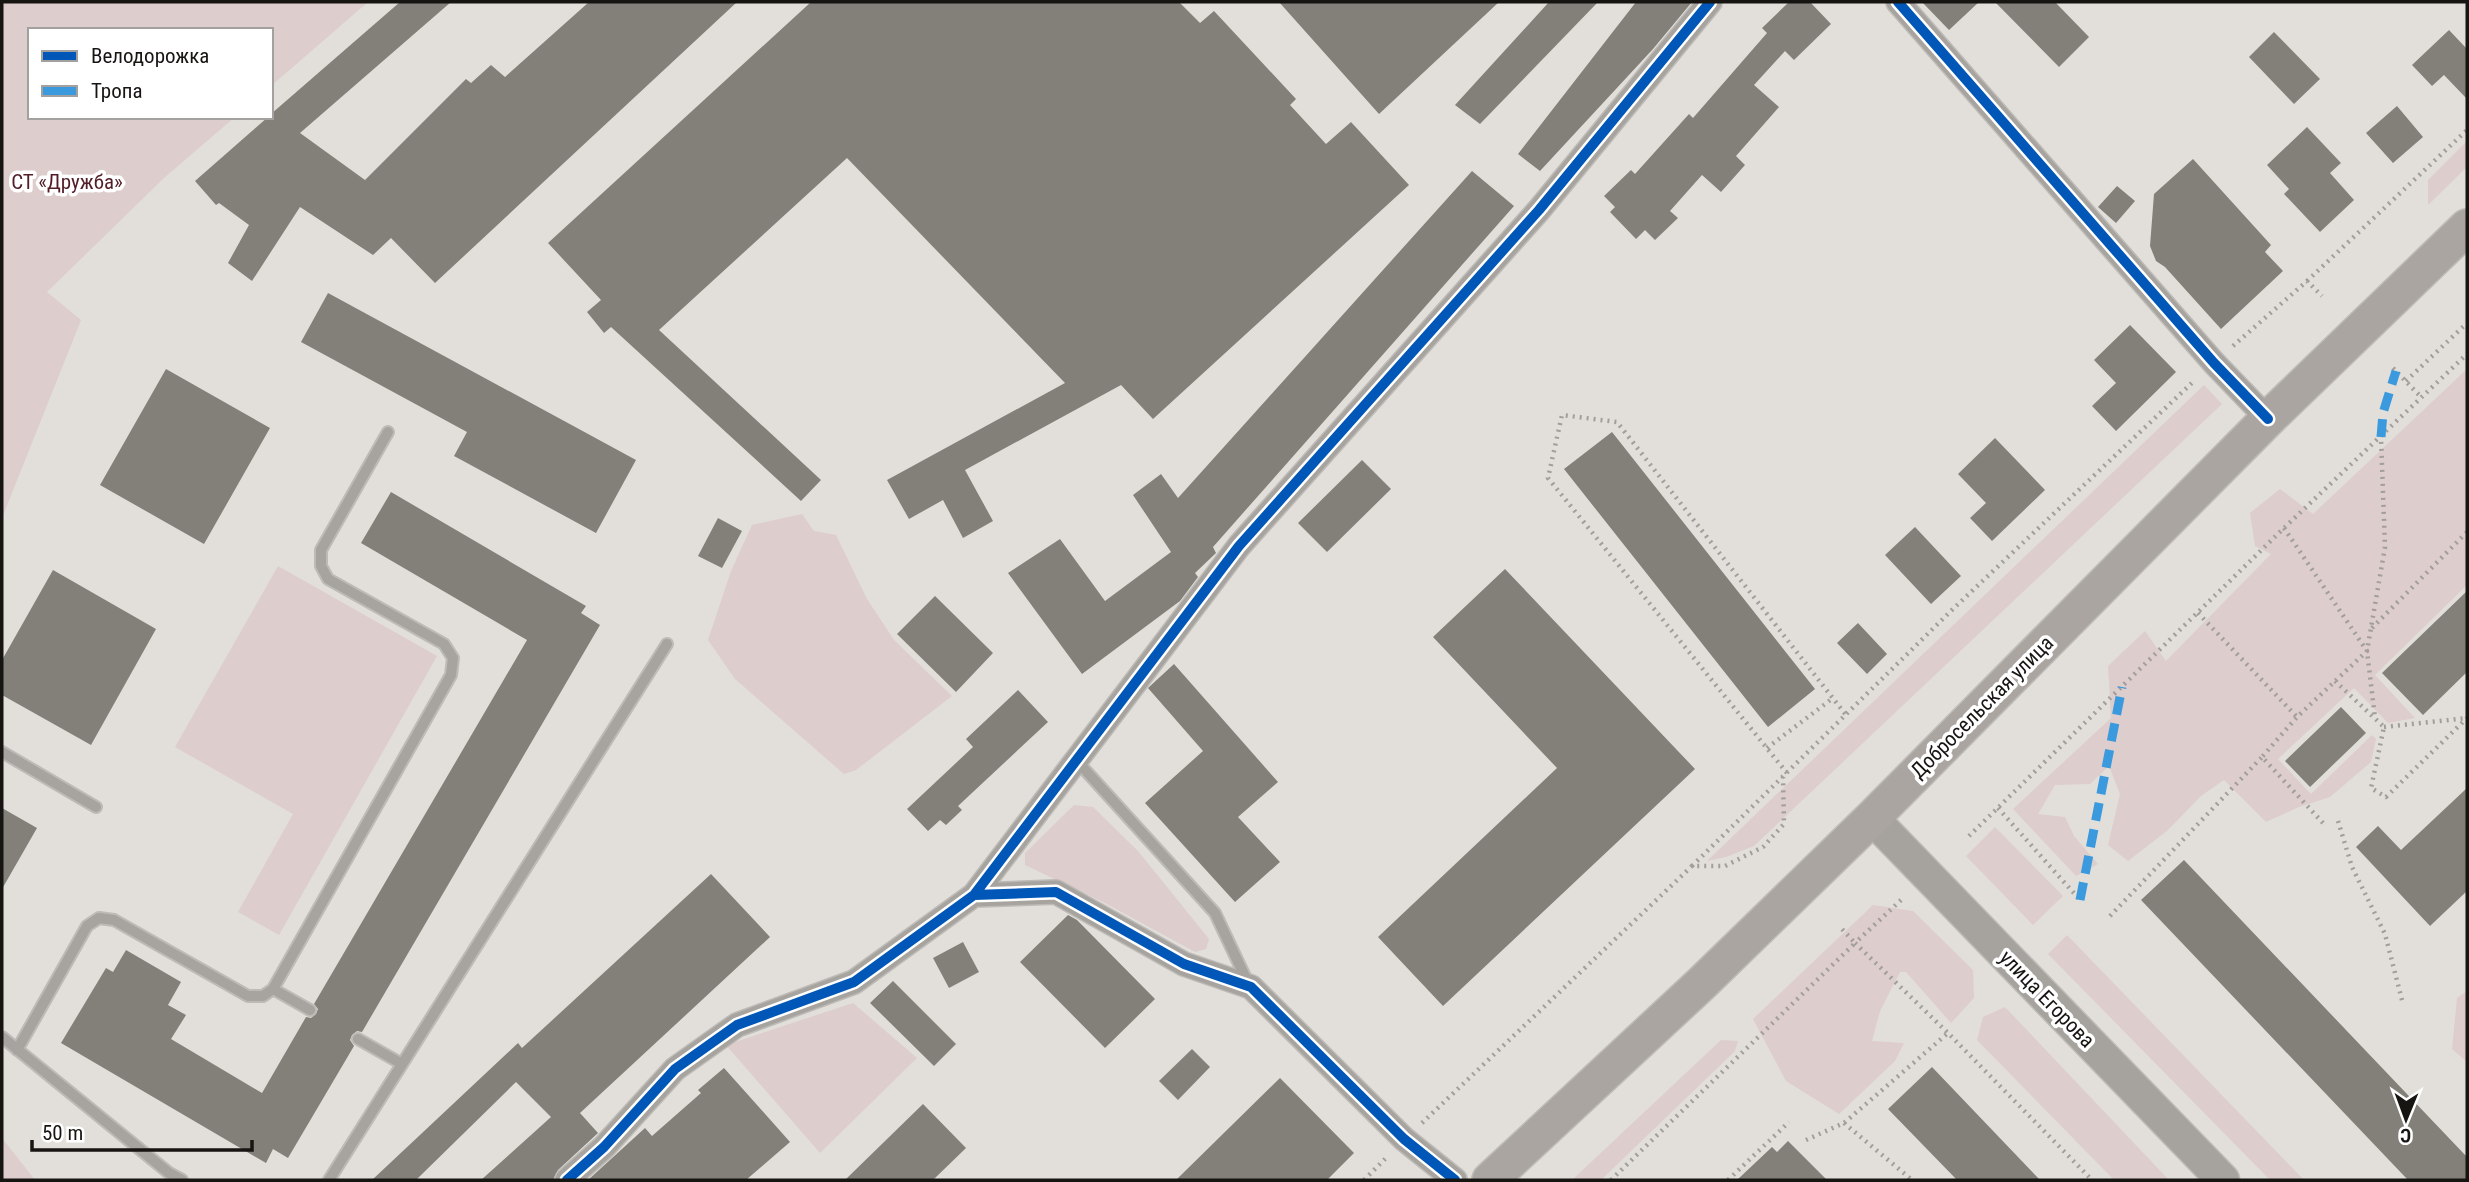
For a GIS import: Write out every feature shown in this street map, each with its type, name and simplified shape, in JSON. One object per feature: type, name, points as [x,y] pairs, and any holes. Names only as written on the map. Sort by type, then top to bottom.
[{"type":"main road","name":"Добросельская улица","points":[[1490,1180],[1701,984],[1872,818],[2268,418],[2467,227]]},
{"type":"main road","name":"улица Егорова","points":[[1872,818],[2223,1180]]},
{"type":"street","points":[[567,1180],[604,1147],[675,1069],[737,1025],[854,982],[974,895],[1239,546],[1539,211],[1710,2]]},
{"type":"street","points":[[1898,2],[2214,363],[2268,418]]},
{"type":"street","points":[[974,895],[1056,892],[1184,964],[1251,987],[1404,1139],[1455,1180]]},
{"type":"lane","points":[[17,1050],[88,926],[99,918],[114,920],[248,996],[263,996],[273,989],[451,675],[453,657],[444,644],[328,579],[321,566],[321,550],[388,432]]},
{"type":"lane","points":[[329,1180],[667,644]]},
{"type":"lane","points":[[2,751],[96,807]]},
{"type":"lane","points":[[1076,761],[1215,913],[1251,987]]},
{"type":"lane","points":[[273,989],[310,1010]]},
{"type":"lane","points":[[2,1037],[182,1180]]},
{"type":"lane","points":[[358,1039],[402,1064]]},
{"type":"path","points":[[1364,1180],[1692,866],[1954,608],[2467,130]]},
{"type":"path","points":[[2307,281],[2322,296]]},
{"type":"path","points":[[2406,381],[2467,323]]},
{"type":"path","points":[[1969,836],[2284,528],[2467,354]]},
{"type":"path","points":[[2393,368],[2421,397]]},
{"type":"path","points":[[1692,866],[1725,866],[1763,847],[1784,824],[1785,775],[1767,748],[1548,478],[1562,415],[1617,422],[1846,715]]},
{"type":"path","points":[[2375,719],[2367,651],[2385,547],[2381,437]]},
{"type":"path","points":[[2284,528],[2367,651]]},
{"type":"path","points":[[2371,628],[2467,532]]},
{"type":"path","points":[[2198,613],[2297,717]]},
{"type":"path","points":[[2109,916],[2297,717],[2367,651]]},
{"type":"path","points":[[2335,681],[2384,727],[2467,718],[2386,797],[2371,788],[2384,727]]},
{"type":"path","points":[[1767,748],[1833,698]]},
{"type":"path","points":[[2262,757],[2323,823]]},
{"type":"path","points":[[1998,808],[2080,900]]},
{"type":"path","points":[[2338,821],[2352,867],[2385,934],[2403,1004]]},
{"type":"path","points":[[1611,1180],[1901,900]]},
{"type":"path","points":[[1840,928],[1948,1033],[2092,1180]]},
{"type":"path","points":[[1806,1140],[1844,1124],[1948,1033]]},
{"type":"path","points":[[1728,1180],[1789,1122]]},
{"type":"path","points":[[1844,1124],[1912,1180]]},
{"type":"green space","name":"СТ «Дружба»","points":[[2,2],[368,2],[273,84],[273,28],[28,28],[28,119],[233,119],[164,178],[47,292],[81,320],[2,518]]},
{"type":"green space","points":[[2467,141],[2467,167],[2428,205],[2428,180]]},
{"type":"green space","points":[[2467,369],[2467,585],[2375,675],[2415,718],[2388,723],[2354,688],[2278,759],[2311,794],[2372,735],[2376,739],[2371,762],[2330,797],[2266,822],[2224,780],[2201,796],[2168,830],[2128,861],[2108,845],[2120,794],[2109,766],[2090,784],[2055,785],[2038,814],[2065,817],[2074,836],[2098,864],[2076,876],[2013,809],[2111,718],[2108,666],[2145,631],[2166,661],[2271,554],[2255,546],[2250,513],[2280,489],[2313,514]]},
{"type":"green space","points":[[2204,385],[2222,404],[1754,846],[1707,861]]},
{"type":"green space","points":[[802,514],[814,531],[836,535],[867,599],[894,640],[952,696],[856,770],[844,774],[735,679],[708,640],[731,571],[752,525]]},
{"type":"green space","points":[[278,566],[437,656],[279,935],[238,912],[293,814],[175,747]]},
{"type":"green space","points":[[1074,805],[1093,807],[1138,851],[1209,939],[1206,949],[1195,952],[1103,902],[1025,865],[1025,853]]},
{"type":"green space","points":[[1995,827],[2063,896],[2033,925],[1966,856]]},
{"type":"green space","points":[[1873,905],[1913,911],[1973,970],[1974,998],[1951,1023],[1906,972],[1900,972],[1880,1011],[1872,1041],[1904,1043],[1895,1061],[1839,1114],[1786,1081],[1753,1019]]},
{"type":"green space","points":[[2067,935],[2304,1180],[2270,1180],[2048,954]]},
{"type":"green space","points":[[2467,991],[2467,1062],[2452,1049],[2457,998]]},
{"type":"green space","points":[[853,1003],[917,1058],[820,1153],[726,1045]]},
{"type":"green space","points":[[2005,1007],[2169,1180],[2114,1180],[1977,1040],[1983,1017]]},
{"type":"green space","points":[[1721,1040],[1738,1041],[1735,1051],[1601,1180],[1572,1180]]},
{"type":"green space","points":[[2,1138],[35,1180],[2,1180]]},
{"type":"building","points":[[400,2],[451,2],[300,133],[365,180],[466,79],[471,83],[491,65],[505,77],[589,2],[737,2],[435,283],[391,238],[373,255],[300,207],[252,281],[228,263],[249,225],[219,203],[216,205],[195,181],[266,119],[273,119],[273,112]]},
{"type":"building","points":[[811,2],[1179,2],[1200,23],[1214,11],[1296,99],[1290,105],[1326,144],[1351,122],[1409,185],[1153,419],[1121,385],[965,470],[993,521],[963,538],[943,500],[909,519],[887,480],[1065,383],[847,158],[659,330],[821,480],[801,501],[611,327],[604,333],[587,312],[601,300],[548,243]]},
{"type":"building","points":[[1279,2],[1499,2],[1379,114]]},
{"type":"building","points":[[1549,2],[1598,2],[1480,124],[1455,105]]},
{"type":"building","points":[[1636,2],[1692,2],[1653,49],[1540,171],[1518,154]]},
{"type":"building","points":[[1789,2],[1810,2],[1831,24],[1794,60],[1785,51],[1754,85],[1779,107],[1736,156],[1745,165],[1721,192],[1702,175],[1670,211],[1678,218],[1655,240],[1645,230],[1636,239],[1610,212],[1615,207],[1604,196],[1631,170],[1635,174],[1689,114],[1693,118],[1767,33],[1762,28]]},
{"type":"building","points":[[1922,2],[1979,2],[1949,30]]},
{"type":"building","points":[[1995,2],[2055,2],[2089,37],[2059,67]]},
{"type":"building","points":[[2449,30],[2467,49],[2467,99],[2444,75],[2432,86],[2412,65]]},
{"type":"building","points":[[2274,32],[2320,79],[2294,104],[2249,57]]},
{"type":"building","points":[[2397,106],[2423,137],[2393,163],[2366,133]]},
{"type":"building","points":[[2307,127],[2341,163],[2330,173],[2354,200],[2320,232],[2284,194],[2289,189],[2267,165]]},
{"type":"building","points":[[2193,159],[2271,245],[2265,252],[2283,271],[2221,329],[2165,267],[2156,261],[2150,246],[2154,194]]},
{"type":"building","points":[[1472,171],[1514,206],[1213,547],[1216,553],[1195,573],[1198,577],[1180,601],[1082,674],[1008,573],[1060,539],[1105,601],[1171,552],[1133,495],[1161,474],[1178,498]]},
{"type":"building","points":[[2117,186],[2135,201],[2116,223],[2098,207]]},
{"type":"building","points":[[328,293],[636,460],[596,533],[454,456],[467,432],[301,342]]},
{"type":"building","points":[[2130,325],[2176,372],[2116,431],[2092,406],[2116,383],[2094,360]]},
{"type":"building","points":[[166,369],[270,428],[204,544],[100,485]]},
{"type":"building","points":[[1612,432],[1815,689],[1768,727],[1564,469]]},
{"type":"building","points":[[1995,438],[2045,490],[1992,541],[1970,518],[1986,503],[1958,474]]},
{"type":"building","points":[[1362,460],[1391,489],[1327,552],[1298,523]]},
{"type":"building","points":[[391,492],[586,606],[581,613],[600,625],[362,1032],[357,1031],[352,1035],[350,1040],[354,1046],[288,1158],[273,1149],[266,1163],[61,1043],[106,968],[113,972],[126,950],[181,982],[168,1005],[186,1015],[171,1039],[262,1093],[306,1017],[311,1018],[316,1014],[318,1009],[314,1004],[527,640],[361,543]]},
{"type":"building","points":[[718,518],[742,531],[722,568],[698,556]]},
{"type":"building","points":[[1915,527],[1961,576],[1931,604],[1885,555]]},
{"type":"building","points":[[1505,569],[1695,769],[1443,1006],[1378,937],[1557,768],[1433,637]]},
{"type":"building","points":[[53,570],[156,629],[91,745],[2,695],[2,660]]},
{"type":"building","points":[[2467,591],[2467,672],[2423,715],[2382,673]]},
{"type":"building","points":[[935,596],[993,653],[956,692],[897,634]]},
{"type":"building","points":[[1858,623],[1887,654],[1867,674],[1837,643]]},
{"type":"building","points":[[1174,664],[1278,782],[1238,817],[1280,862],[1235,902],[1145,803],[1203,751],[1148,688]]},
{"type":"building","points":[[1018,690],[1048,722],[958,806],[962,810],[946,825],[940,820],[928,831],[907,809],[973,747],[966,739]]},
{"type":"building","points":[[2341,707],[2366,733],[2310,787],[2285,761]]},
{"type":"building","points":[[2467,788],[2467,891],[2430,926],[2356,847],[2378,826],[2401,850]]},
{"type":"building","points":[[2,808],[37,828],[2,889]]},
{"type":"building","points":[[2184,860],[2467,1157],[2467,1180],[2408,1180],[2141,900]]},
{"type":"building","points":[[711,874],[770,937],[580,1113],[598,1133],[558,1170],[553,1180],[481,1180],[551,1117],[516,1082],[416,1180],[372,1180],[518,1043],[522,1048]]},
{"type":"building","points":[[1068,915],[1077,920],[1155,999],[1105,1048],[1020,962]]},
{"type":"building","points":[[963,942],[979,972],[949,988],[933,958]]},
{"type":"building","points":[[893,981],[956,1044],[934,1066],[870,1003]]},
{"type":"building","points":[[1192,1049],[1210,1067],[1178,1100],[1159,1081]]},
{"type":"building","points":[[1932,1067],[2040,1180],[1957,1180],[1888,1109]]},
{"type":"building","points":[[724,1068],[790,1142],[746,1180],[588,1180],[645,1128],[652,1136],[701,1093],[698,1090]]},
{"type":"building","points":[[1280,1078],[1354,1153],[1327,1180],[1176,1180]]},
{"type":"building","points":[[923,1104],[966,1148],[933,1180],[845,1180]]},
{"type":"building","points":[[1788,1141],[1827,1180],[1737,1180],[1772,1147],[1777,1152]]},
{"type":"marked path","points":[[2381,437],[2383,413],[2396,371]]},
{"type":"marked path","points":[[2080,900],[2122,687]]},
{"type":"cycle path","points":[[974,895],[1239,546],[1539,210],[1710,2]]},
{"type":"cycle path","points":[[1898,2],[2214,363],[2268,419]]},
{"type":"cycle path","points":[[567,1180],[604,1147],[675,1069],[737,1025],[854,982],[974,895],[1056,892],[1184,964],[1251,987],[1404,1139],[1455,1180]]}]
